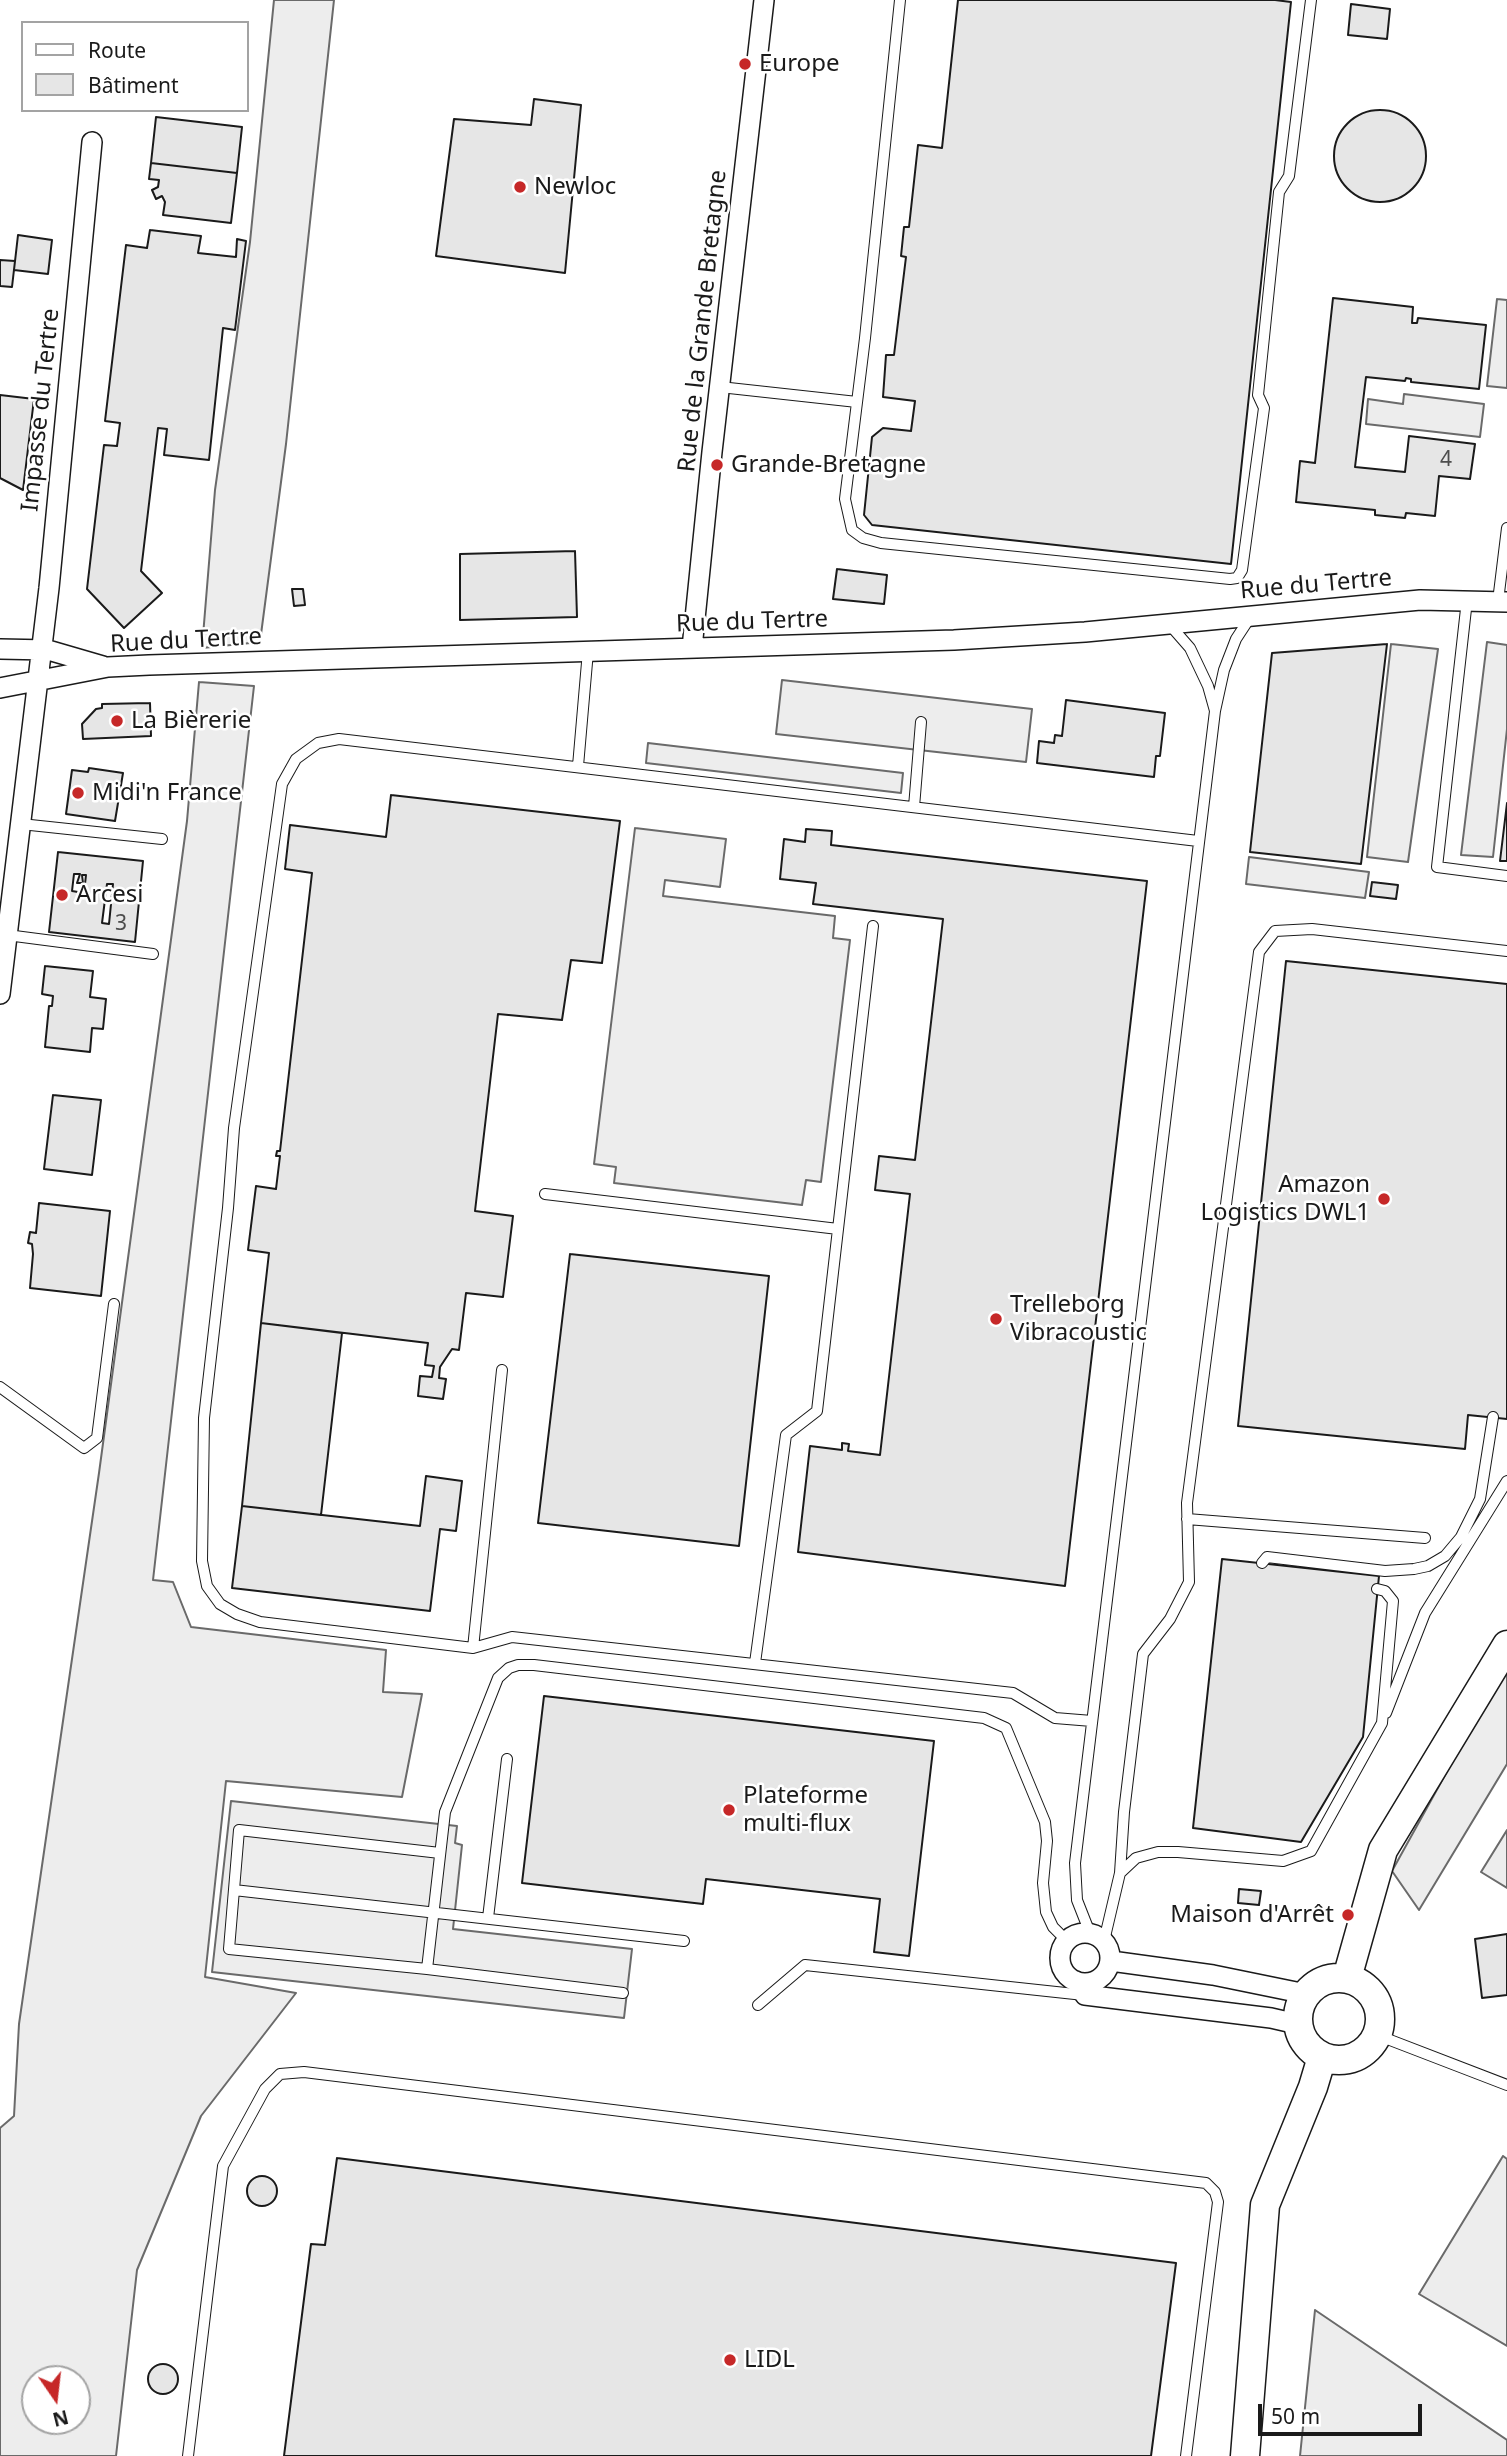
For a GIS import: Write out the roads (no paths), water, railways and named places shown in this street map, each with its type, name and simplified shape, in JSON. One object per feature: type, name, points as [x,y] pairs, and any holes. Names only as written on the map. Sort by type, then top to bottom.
[{"type":"street","name":"Rue de la Grande Bretagne","points":[[692,648],[764,0]]},
{"type":"street","name":"Impasse du Tertre","points":[[0,994],[42,650],[92,142]]},
{"type":"street","name":"Rue du Tertre","points":[[0,688],[108,667],[1007,637],[1420,600],[1503,602]]},
{"type":"street","points":[[0,649],[42,650],[108,667]]},
{"type":"street","points":[[1347,1978],[1383,1850],[1507,1645]]},
{"type":"street","points":[[1080,1988],[1084,1982],[1100,1977],[1111,1961],[1108,1948],[1097,1937],[1074,1936],[1063,1947],[1061,1963],[1069,1977],[1080,1988],[1297,2024]]},
{"type":"street","points":[[1111,1961],[1213,1975],[1306,1994]]},
{"type":"street","points":[[1347,1978],[1358,1982],[1376,2000],[1380,2011],[1377,2035],[1370,2046],[1360,2054],[1335,2060],[1322,2057],[1306,2043],[1297,2024],[1298,2009],[1306,1994],[1322,1981],[1347,1978]]},
{"type":"street","points":[[1245,2456],[1265,2205],[1313,2087],[1322,2057]]},
{"type":"lane","points":[[900,0],[845,499],[852,530],[863,538],[881,543],[1237,578],[1242,570],[1264,408],[1258,395],[1279,192],[1289,176],[1311,0]]},
{"type":"lane","points":[[720,387],[857,402]]},
{"type":"lane","points":[[1503,602],[1507,528]]},
{"type":"lane","points":[[1467,600],[1437,867],[1507,876]]},
{"type":"lane","points":[[1097,1937],[1077,1900],[1075,1882],[1092,1721],[1215,711],[1224,670],[1236,639],[1252,615]]},
{"type":"lane","points":[[1168,624],[1190,648],[1208,686],[1215,711]]},
{"type":"lane","points":[[578,766],[588,651]]},
{"type":"lane","points":[[914,807],[921,722]]},
{"type":"lane","points":[[1092,1721],[1055,1718],[1013,1693],[512,1637],[472,1648],[260,1622],[237,1614],[220,1604],[207,1586],[202,1561],[204,1418],[228,1208],[234,1128],[282,784],[296,759],[318,743],[338,739],[1198,841]]},
{"type":"lane","points":[[21,824],[162,839]]},
{"type":"lane","points":[[755,1663],[786,1435],[817,1411],[873,926]]},
{"type":"lane","points":[[1097,1937],[1120,1873],[1124,1812],[1143,1654],[1170,1619],[1189,1582],[1188,1490],[1259,952],[1275,930],[1312,929],[1507,951]]},
{"type":"lane","points":[[7,935],[153,954]]},
{"type":"lane","points":[[545,1194],[838,1229]]},
{"type":"lane","points":[[0,1387],[84,1448],[97,1438],[114,1304]]},
{"type":"lane","points":[[472,1648],[502,1370]]},
{"type":"lane","points":[[1262,1563],[1267,1557],[1385,1571],[1428,1566],[1445,1556],[1461,1537],[1480,1499],[1493,1417]]},
{"type":"lane","points":[[1120,1873],[1136,1858],[1158,1852],[1283,1861],[1311,1851],[1382,1723],[1425,1613],[1507,1481]]},
{"type":"lane","points":[[1187,1519],[1425,1538]]},
{"type":"lane","points":[[1377,1590],[1385,1591],[1393,1601],[1382,1723]]},
{"type":"lane","points":[[427,1969],[445,1812],[498,1678],[509,1668],[519,1665],[984,1718],[1006,1728],[1045,1822],[1047,1841],[1043,1883],[1046,1912],[1053,1927],[1067,1941]]},
{"type":"lane","points":[[488,1918],[507,1759]]},
{"type":"lane","points":[[440,1853],[239,1830],[229,1948],[623,1993]]},
{"type":"lane","points":[[234,1890],[684,1941]]},
{"type":"lane","points":[[758,2005],[805,1965],[1080,1988]]},
{"type":"lane","points":[[1377,2035],[1507,2085]]},
{"type":"lane","points":[[188,2456],[223,2166],[265,2090],[280,2074],[303,2072],[1206,2183],[1215,2192],[1218,2202],[1186,2456]]},
{"type":"place","name":"Europe","points":[[745,64]]},
{"type":"place","name":"Newloc","points":[[520,187]]},
{"type":"place","name":"Grande-Bretagne","points":[[717,465]]},
{"type":"place","name":"La Bièrerie","points":[[117,721]]},
{"type":"place","name":"Midi'n France","points":[[78,793]]},
{"type":"place","name":"Arcesi","points":[[62,895]]},
{"type":"place","name":"Amazon Logistics DWL1","points":[[1384,1199]]},
{"type":"place","name":"Trelleborg Vibracoustic","points":[[996,1319]]},
{"type":"place","name":"Plateforme multi-flux","points":[[729,1810]]},
{"type":"place","name":"Maison d'Arrêt","points":[[1348,1915]]},
{"type":"place","name":"LIDL","points":[[730,2360]]}]
